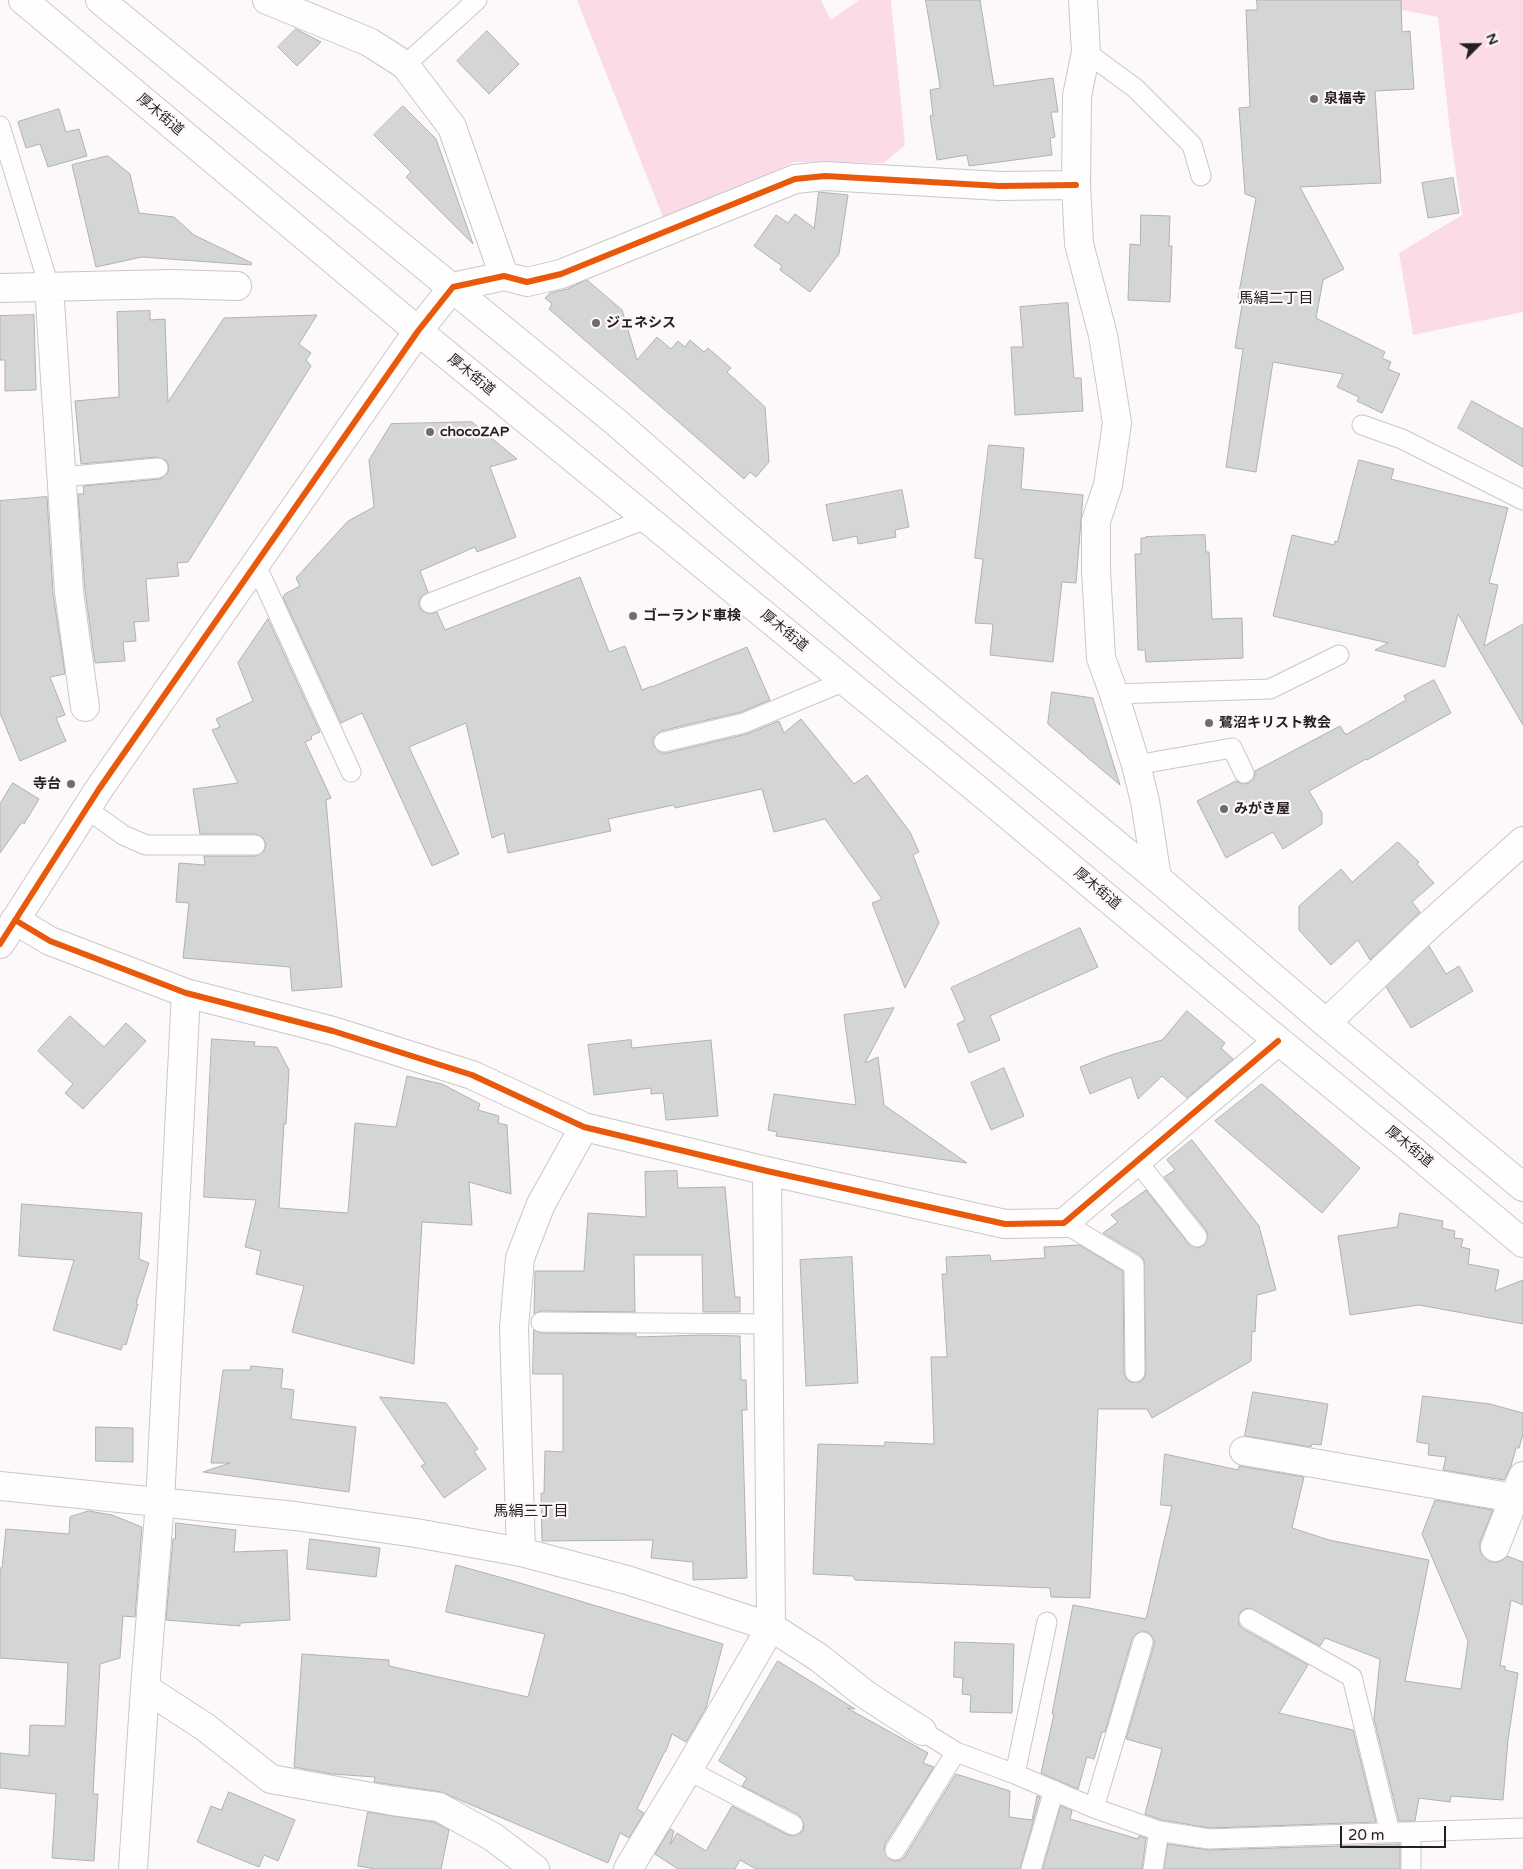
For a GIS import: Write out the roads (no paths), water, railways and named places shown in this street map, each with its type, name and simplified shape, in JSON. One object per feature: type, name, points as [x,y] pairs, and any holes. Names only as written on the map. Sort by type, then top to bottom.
[{"type":"main road","name":"厚木街道","points":[[23,0],[418,331],[978,790],[1523,1243]]},
{"type":"main road","points":[[100,0],[617,423],[904,669],[1157,878],[1326,1023],[1523,1187]]},
{"type":"main road","points":[[267,0],[369,42],[405,65],[452,127],[504,276]]},
{"type":"main road","points":[[1083,0],[1086,52],[1077,96],[1076,184],[1079,244],[1103,335],[1117,423],[1108,484],[1096,521],[1096,570],[1101,658],[1136,765],[1145,801],[1157,878]]},
{"type":"main road","points":[[0,944],[87,809],[255,563],[418,331],[453,287],[504,276],[526,282],[561,274],[795,179],[825,176],[1000,186],[1076,184]]},
{"type":"main road","points":[[0,288],[171,284],[238,286]]},
{"type":"main road","points":[[49,286],[69,592],[85,707]]},
{"type":"main road","points":[[1326,1023],[1426,928],[1523,841]]},
{"type":"main road","points":[[15,920],[50,941],[186,993],[333,1031],[472,1075],[584,1127],[767,1171],[1005,1224],[1064,1223],[1278,1041]]},
{"type":"main road","points":[[133,1869],[160,1502],[186,993]]},
{"type":"main road","points":[[521,1552],[514,1328],[520,1258],[540,1204],[584,1127]]},
{"type":"main road","points":[[1486,1158],[1523,1178]]},
{"type":"main road","points":[[628,1869],[771,1627],[767,1171]]},
{"type":"main road","points":[[1494,1218],[1523,1231]]},
{"type":"main road","points":[[1244,1451],[1518,1487],[1495,1547]]},
{"type":"main road","points":[[0,1486],[295,1516],[416,1533],[521,1552],[627,1580],[771,1627],[818,1657],[866,1695],[922,1731]]},
{"type":"main road","points":[[145,1688],[205,1727],[272,1779],[393,1801],[440,1807],[493,1837],[535,1869]]},
{"type":"lane","points":[[405,65],[477,0]]},
{"type":"lane","points":[[1086,52],[1135,88],[1192,145],[1201,176]]},
{"type":"lane","points":[[0,126],[49,286]]},
{"type":"lane","points":[[1362,424],[1402,439],[1523,500]]},
{"type":"lane","points":[[62,477],[158,468]]},
{"type":"lane","points":[[430,603],[646,519]]},
{"type":"lane","points":[[255,563],[351,772]]},
{"type":"lane","points":[[1114,694],[1270,689],[1339,655]]},
{"type":"lane","points":[[664,742],[744,723],[845,681]]},
{"type":"lane","points":[[1136,765],[1232,748],[1244,774]]},
{"type":"lane","points":[[87,809],[123,835],[146,845],[255,846]]},
{"type":"lane","points":[[1138,1161],[1197,1237]]},
{"type":"lane","points":[[1064,1223],[1134,1265],[1135,1372]]},
{"type":"lane","points":[[542,1322],[768,1324]]},
{"type":"lane","points":[[1249,1619],[1352,1677],[1390,1833]]},
{"type":"lane","points":[[1014,1774],[1047,1622]]},
{"type":"lane","points":[[1094,1808],[1143,1642]]},
{"type":"lane","points":[[922,1731],[956,1752],[1054,1790],[1094,1808],[1159,1831],[1209,1839],[1523,1828]]},
{"type":"lane","points":[[895,1850],[956,1752]]},
{"type":"lane","points":[[688,1770],[793,1825]]},
{"type":"lane","points":[[1031,1869],[1054,1790]]},
{"type":"lane","points":[[1153,1869],[1159,1831]]},
{"type":"lane","points":[[1411,1832],[1411,1869]]},
{"type":"place","name":"泉福寺","points":[[1314,99]]},
{"type":"place","name":"ジェネシス","points":[[596,323]]},
{"type":"place","name":"chocoZAP","points":[[430,432]]},
{"type":"place","name":"ゴーランド車検","points":[[633,616]]},
{"type":"place","name":"鷺沼キリスト教会","points":[[1209,723]]},
{"type":"place","name":"寺台","points":[[71,784]]},
{"type":"place","name":"みがき屋","points":[[1224,809]]},
{"type":"district","name":"馬絹二丁目","points":[[1276,299]]},
{"type":"district","name":"馬絹三丁目","points":[[531,1512]]}]
